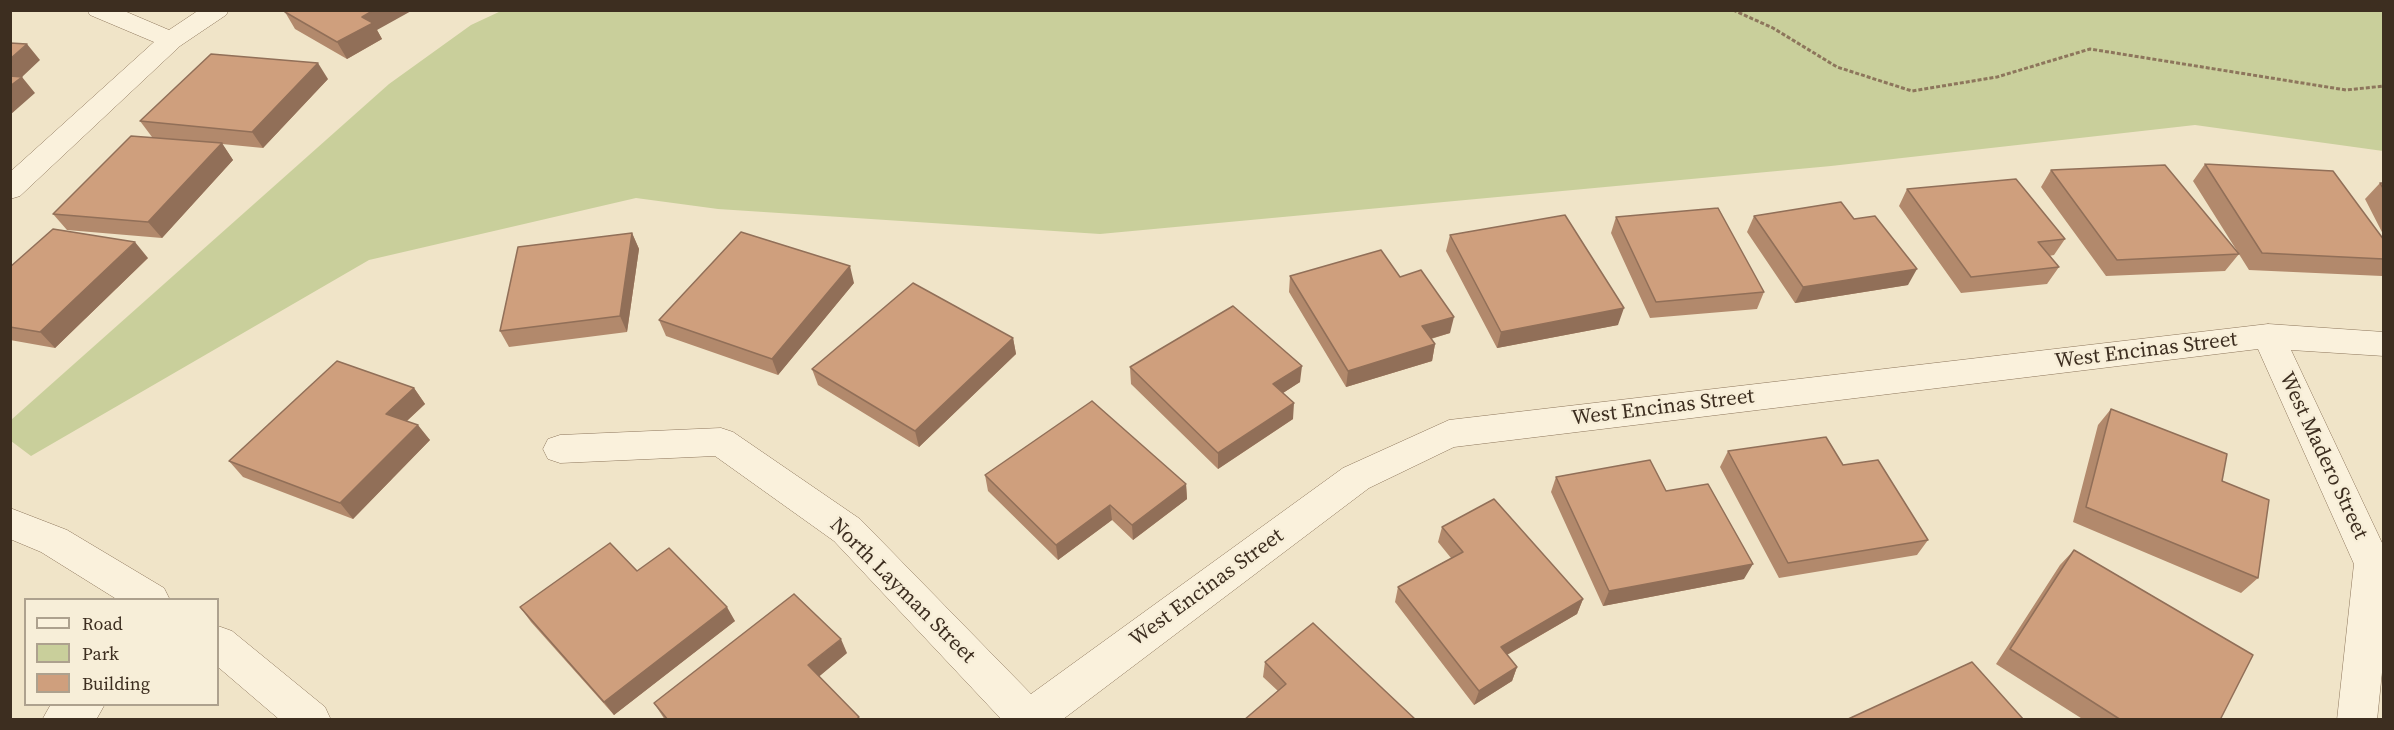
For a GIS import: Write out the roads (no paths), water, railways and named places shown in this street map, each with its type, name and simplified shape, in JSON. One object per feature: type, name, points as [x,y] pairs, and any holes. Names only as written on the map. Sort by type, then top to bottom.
[{"type":"street","points":[[99,10],[171,40]]},
{"type":"street","points":[[10,189],[171,40],[218,10]]},
{"type":"street","name":"West Encinas Street","points":[[1029,720],[1356,478],[1449,434],[2268,336],[2384,344]]},
{"type":"street","name":"West Madero Street","points":[[2268,336],[2373,564],[2357,720]]},
{"type":"street","name":"North Layman Street","points":[[560,449],[721,442],[847,530],[1029,720]]},
{"type":"street","points":[[10,523],[54,541],[148,598]]},
{"type":"street","points":[[219,644],[310,720]]},
{"type":"street","points":[[62,720],[83,706]]}]
